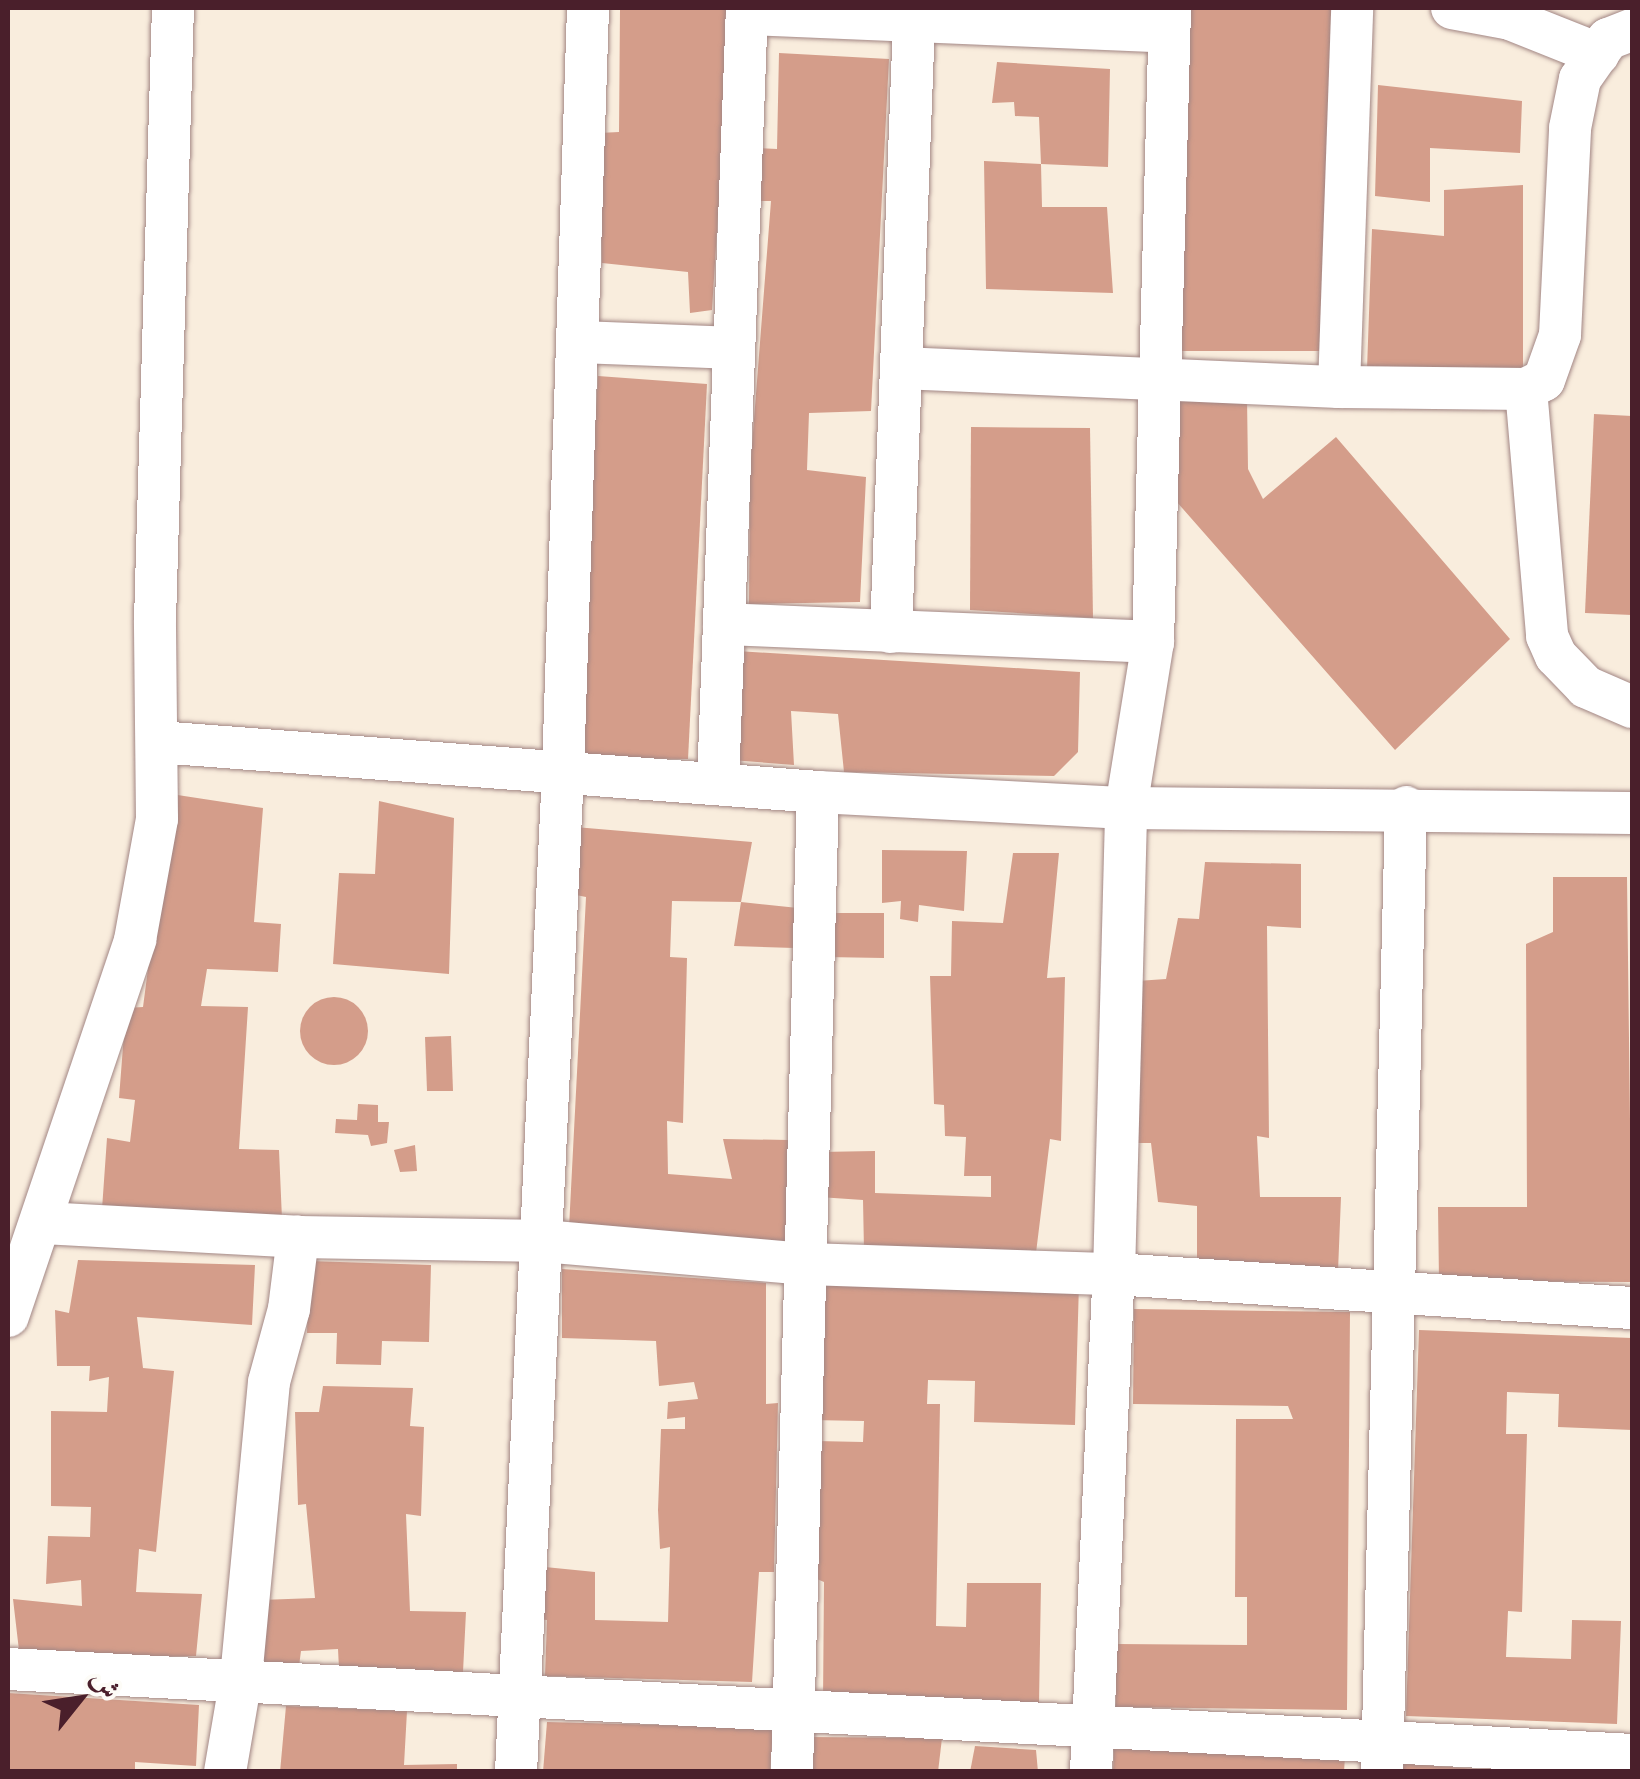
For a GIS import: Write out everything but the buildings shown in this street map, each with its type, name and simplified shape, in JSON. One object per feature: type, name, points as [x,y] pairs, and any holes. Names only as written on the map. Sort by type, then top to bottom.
[{"type":"street","points":[[8,1316],[135,940],[156,818],[173,8]]},
{"type":"street","points":[[516,1772],[563,770],[588,8]]},
{"type":"street","points":[[1339,387],[1352,8]]},
{"type":"street","points":[[1452,8],[1510,18],[1598,54]]},
{"type":"street","points":[[718,783],[747,11],[914,22],[1169,20],[1153,642],[1126,808],[1114,1274],[1091,1772]]},
{"type":"street","points":[[891,632],[914,22]]},
{"type":"street","points":[[901,368],[1160,376],[1339,387],[1526,388],[1544,380],[1560,335],[1570,128],[1580,79],[1608,39],[1632,30]]},
{"type":"street","points":[[580,342],[734,348]]},
{"type":"street","points":[[1526,388],[1547,636],[1556,656],[1586,687],[1632,707]]},
{"type":"street","points":[[724,624],[1153,642]]},
{"type":"street","points":[[158,742],[818,792],[1126,808],[1406,807],[1632,813]]},
{"type":"street","points":[[792,1772],[818,792]]},
{"type":"street","points":[[1383,1757],[1390,1295],[1406,807]]},
{"type":"street","points":[[42,1223],[298,1237],[543,1240],[807,1264],[1114,1274],[1632,1308]]},
{"type":"street","points":[[225,1772],[241,1678],[269,1382],[289,1309],[298,1237]]},
{"type":"street","points":[[8,1669],[241,1678],[519,1701],[794,1709],[1093,1728],[1383,1757],[1632,1755]]}]
